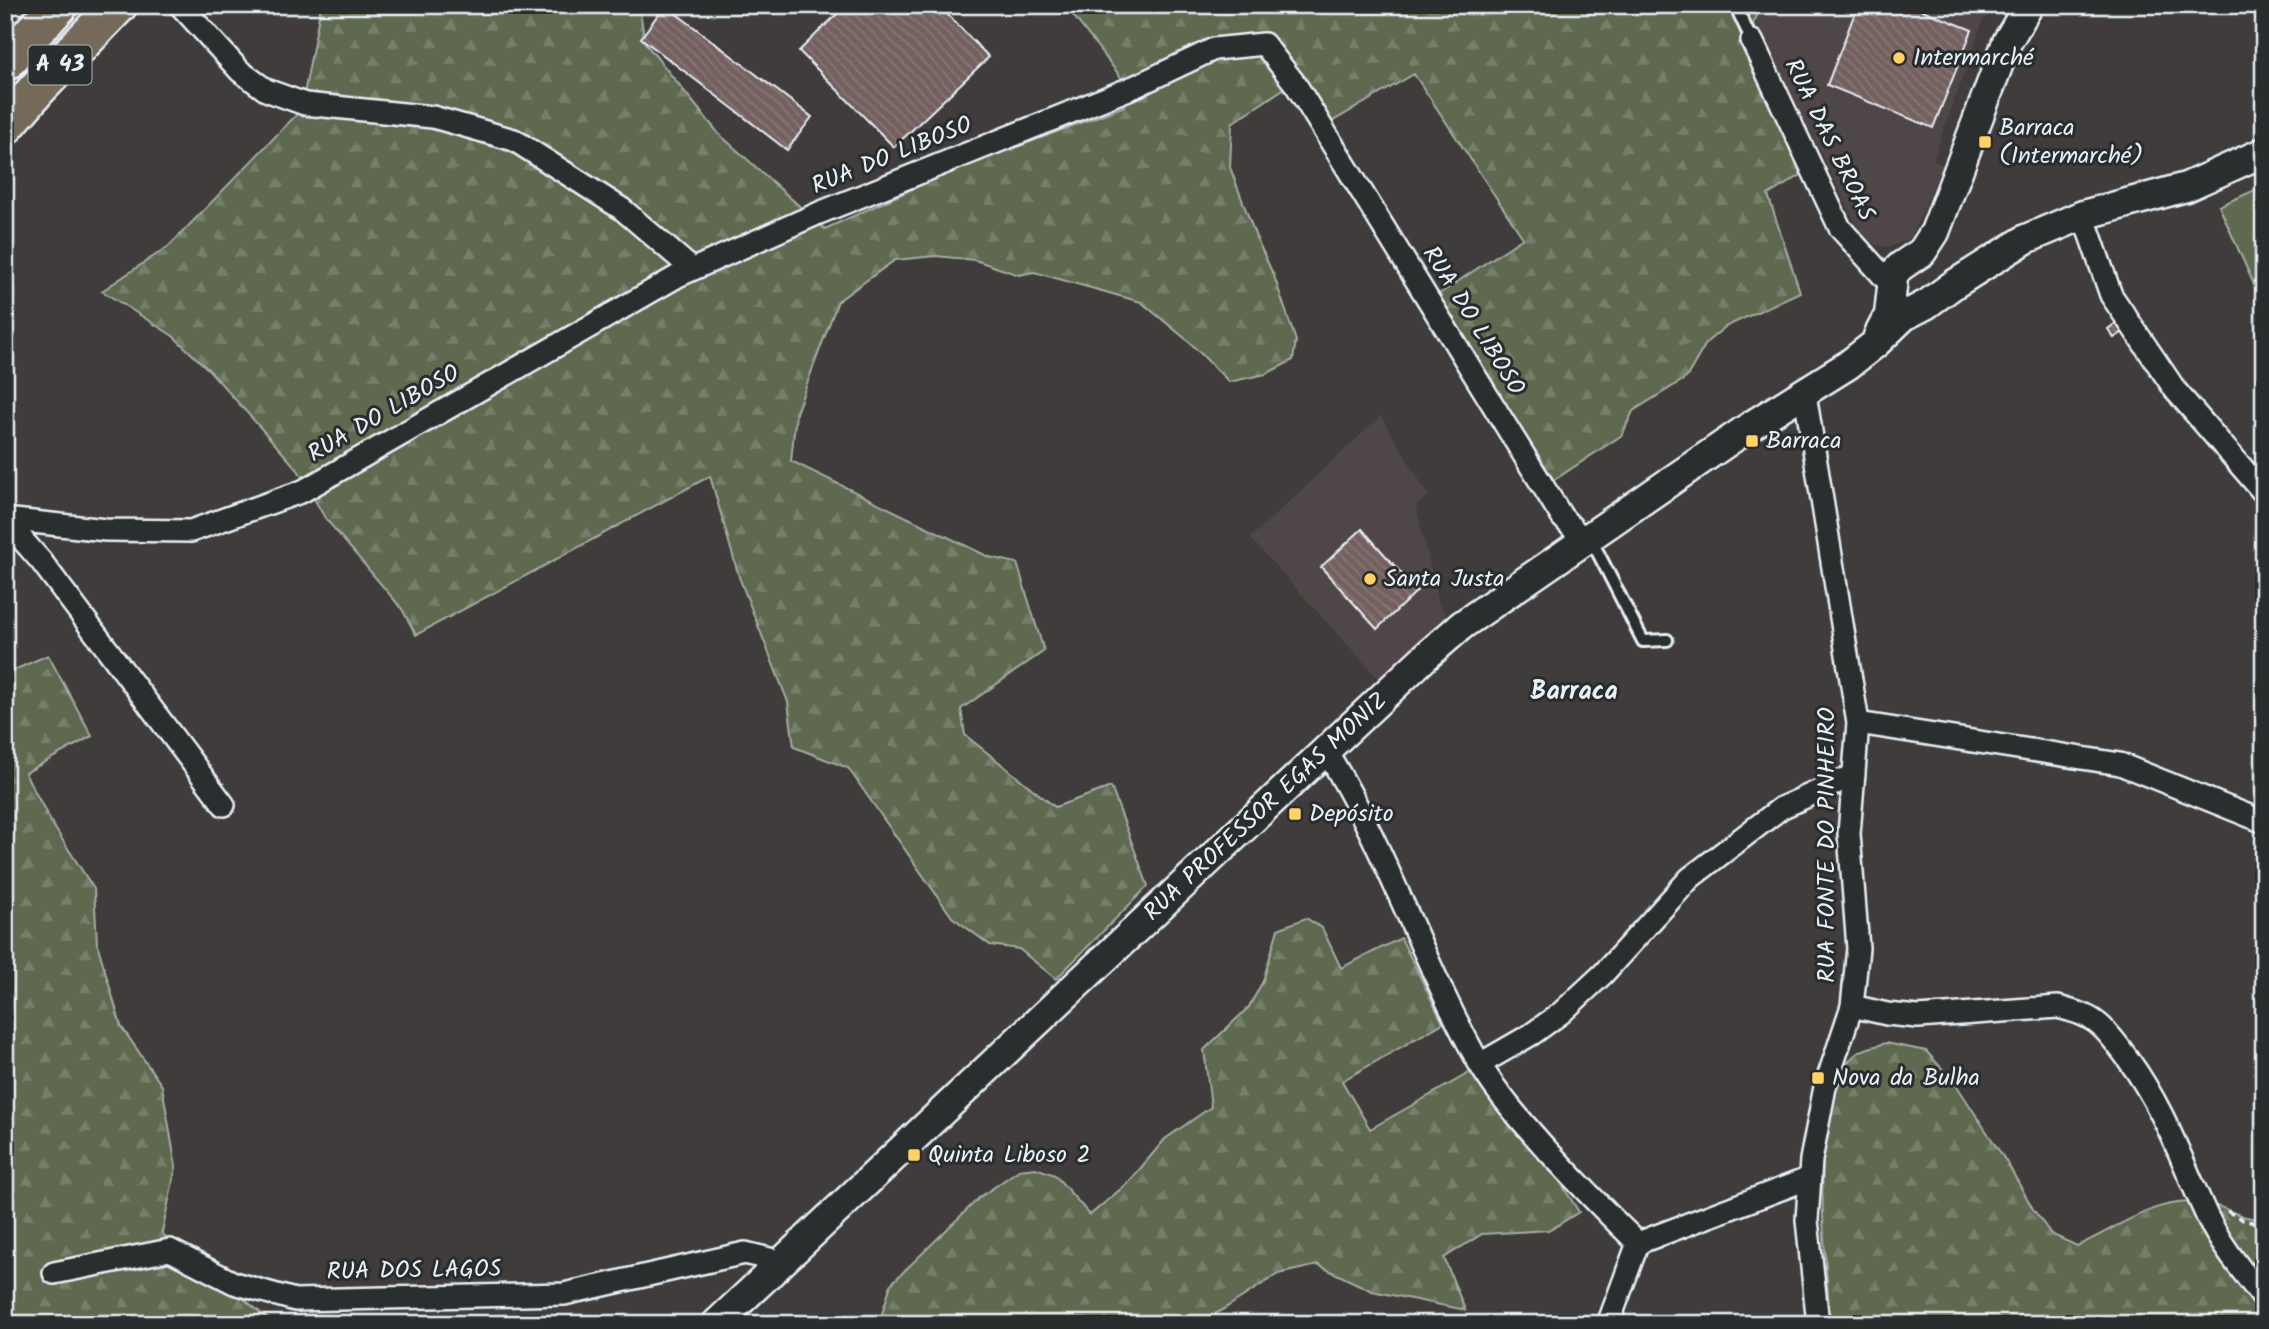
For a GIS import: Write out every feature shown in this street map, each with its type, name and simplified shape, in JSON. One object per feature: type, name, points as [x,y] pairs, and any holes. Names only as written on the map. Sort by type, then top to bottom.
[{"type":"highway","name":"A 43","points":[[5,62],[60,5]]},
{"type":"highway","name":"A 43","points":[[5,126],[118,5]]},
{"type":"main road","points":[[1935,232],[1931,259],[1939,285],[1926,303],[1912,307],[1898,300],[1892,286],[1896,271],[1922,253],[1935,232],[2007,42],[2029,5]]},
{"type":"main road","name":"RUA PROFESSOR EGAS MONIZ","points":[[716,1324],[1462,625],[1752,425],[1805,394],[1865,352],[1895,323],[2026,239],[2083,215],[2186,187],[2264,152]]},
{"type":"main road","points":[[1908,262],[1923,262],[1950,277],[1974,272]]},
{"type":"main road","name":"RUA PROFESSOR EGAS MONIZ","points":[[1865,352],[1884,327],[1889,315],[1892,286]]},
{"type":"street","points":[[180,5],[240,71],[266,90],[305,104],[433,117],[514,140],[622,209],[692,269]]},
{"type":"street","name":"RUA DAS BROAS","points":[[1752,41],[1840,228],[1892,286]]},
{"type":"street","name":"RUA DO LIBOSO","points":[[5,519],[106,530],[191,531],[291,496],[692,269],[819,213],[1136,86],[1214,49],[1264,44],[1296,85],[1562,517],[1584,540]]},
{"type":"street","points":[[2083,215],[2111,295],[2176,391],[2264,493]]},
{"type":"street","name":"RUA DAS BROAS","points":[[1866,258],[1892,264],[1908,262]]},
{"type":"street","name":"RUA FONTE DO PINHEIRO","points":[[1805,394],[1858,723],[1849,834],[1858,948],[1852,1006],[1825,1087],[1811,1160],[1807,1220],[1818,1324]]},
{"type":"street","name":"RUA DO LIBOSO","points":[[5,519],[41,561],[224,804]]},
{"type":"street","points":[[1858,723],[2120,764],[2264,822]]},
{"type":"street","points":[[1326,751],[1348,787],[1413,929],[1480,1064],[1513,1112],[1598,1205],[1637,1243]]},
{"type":"street","points":[[1480,1064],[1532,1034],[1561,1013],[1602,974],[1690,878],[1781,808],[1854,775]]},
{"type":"street","points":[[1852,1006],[1887,1014],[1918,1017],[2058,1007],[2078,1012],[2098,1023],[2149,1088],[2172,1133],[2208,1218],[2232,1257],[2264,1299]]},
{"type":"street","points":[[1608,1324],[1637,1243],[1810,1178]]},
{"type":"street","name":"RUA DOS LAGOS","points":[[54,1273],[170,1250],[233,1283],[295,1300],[564,1294],[745,1253],[782,1262]]},
{"type":"lane","points":[[1735,5],[1752,41]]},
{"type":"lane","points":[[1584,540],[1594,545],[1643,641],[1667,640]]},
{"type":"path","points":[[2199,1197],[2243,1220],[2264,1225]]},
{"type":"shaded area","points":[[1762,5],[2002,5],[1983,20],[1933,160],[1943,165],[1910,238],[1889,247],[1876,245],[1863,237],[1755,22]]},
{"type":"shaded area","points":[[1381,416],[1429,496],[1416,506],[1439,604],[1447,615],[1378,678],[1250,538]]},
{"type":"green space","points":[[321,5],[639,5],[645,43],[719,134],[825,229],[943,175],[1125,106],[1130,89],[1065,5],[1762,5],[1753,24],[1784,88],[1777,114],[1801,175],[1768,195],[1800,292],[1725,327],[1707,342],[1686,378],[1633,411],[1622,435],[1554,480],[1436,296],[1523,238],[1414,74],[1326,125],[1300,78],[1232,123],[1230,167],[1274,276],[1296,341],[1293,360],[1266,374],[1229,382],[1187,340],[1141,302],[1034,272],[1019,275],[975,260],[936,256],[895,260],[838,301],[796,413],[791,461],[989,557],[1017,563],[1044,651],[961,709],[965,735],[1055,807],[1111,787],[1148,886],[1056,979],[1019,949],[990,945],[952,917],[848,768],[794,747],[788,702],[739,577],[710,476],[416,635],[402,609],[325,518],[298,470],[209,370],[173,336],[102,291],[169,246],[301,110]]},
{"type":"green space","points":[[2264,186],[2264,307],[2219,206]]},
{"type":"green space","points":[[48,655],[92,736],[25,773],[51,822],[94,889],[97,943],[121,1026],[162,1086],[176,1167],[162,1232],[186,1267],[238,1294],[274,1324],[5,1324],[5,674]]},
{"type":"green space","points":[[1306,918],[1322,928],[1341,968],[1401,938],[1443,1023],[1342,1081],[1370,1129],[1471,1072],[1557,1177],[1579,1212],[1550,1230],[1482,1234],[1444,1258],[1465,1310],[1372,1291],[1318,1265],[1278,1274],[1196,1324],[879,1324],[891,1284],[980,1197],[1019,1170],[1036,1168],[1055,1175],[1090,1215],[1129,1182],[1165,1139],[1211,1107],[1204,1050],[1249,1007],[1263,981],[1278,929]]},
{"type":"green space","points":[[1886,1043],[1926,1051],[1955,1083],[2051,1234],[2077,1246],[2142,1213],[2176,1203],[2213,1205],[2242,1216],[2264,1219],[2264,1324],[1830,1324],[1822,1181],[1824,1141],[1830,1105],[1840,1075],[1856,1054]]},
{"type":"building","points":[[665,5],[812,117],[787,150],[641,38]]},
{"type":"building","points":[[846,5],[938,5],[989,57],[894,147],[799,51]]},
{"type":"building","name":"Intermarché","points":[[1858,5],[1910,5],[1972,30],[1933,128],[1827,85]]},
{"type":"building","points":[[2116,323],[2123,332],[2114,338],[2108,329]]},
{"type":"building","name":"Santa Justa","points":[[1362,529],[1417,591],[1377,629],[1321,567]]},
{"type":"place","name":"Intermarché","points":[[1899,58]]},
{"type":"place","name":"Barraca (Intermarché)","points":[[1985,142]]},
{"type":"place","name":"Barraca","points":[[1752,441]]},
{"type":"place","name":"Santa Justa","points":[[1370,579]]},
{"type":"place","name":"Depósito","points":[[1295,814]]},
{"type":"place","name":"Nova da Bulha","points":[[1818,1078]]},
{"type":"place","name":"Quinta Liboso 2","points":[[914,1155]]},
{"type":"district","name":"Barraca","points":[[1574,692]]}]
